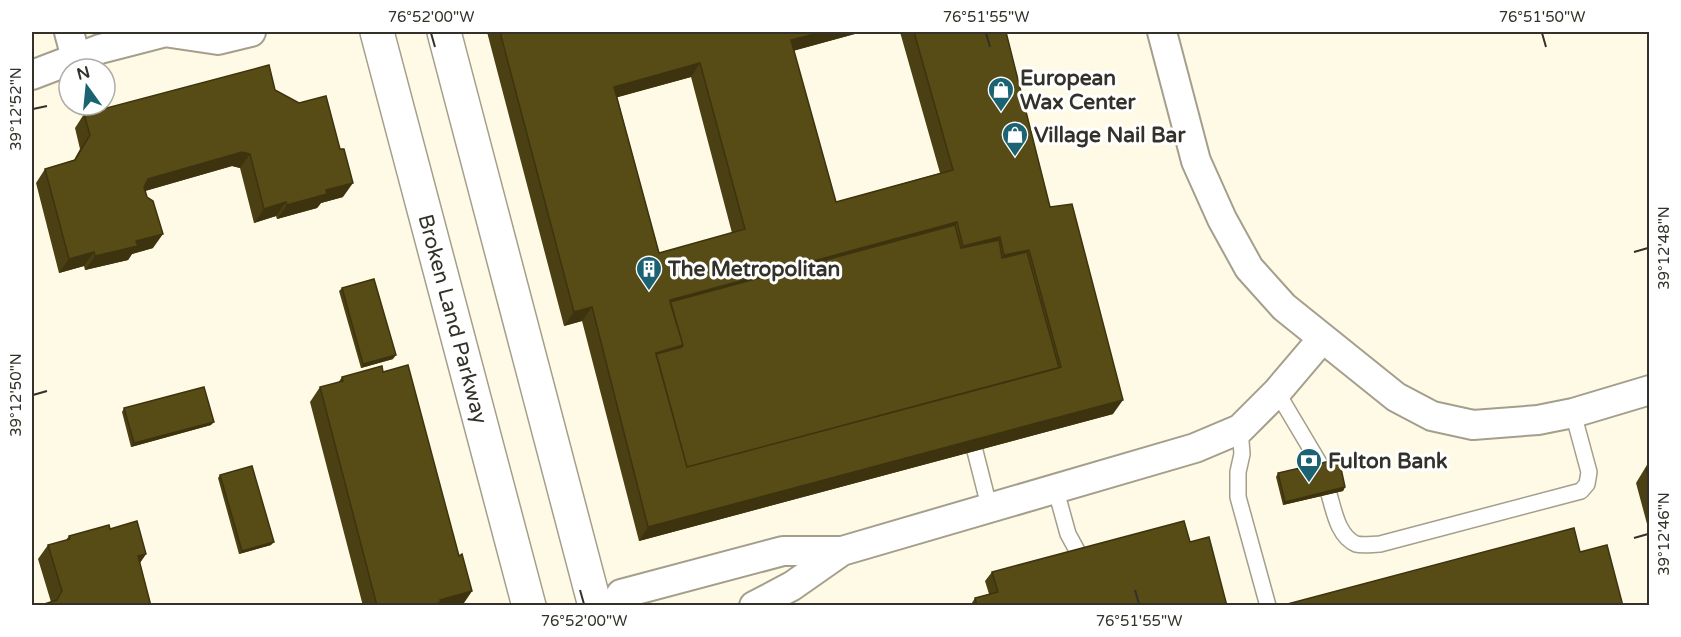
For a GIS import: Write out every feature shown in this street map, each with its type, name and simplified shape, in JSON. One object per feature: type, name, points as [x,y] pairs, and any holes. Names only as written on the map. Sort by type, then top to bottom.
[{"type":"street","points":[[32,75],[95,41],[165,32],[218,40],[250,32]]},
{"type":"street","name":"Broken Land Parkway","points":[[377,32],[529,606]]},
{"type":"street","points":[[444,32],[595,606]]},
{"type":"street","points":[[1162,32],[1197,161],[1222,219],[1249,268],[1284,307],[1396,398],[1432,416],[1473,425],[1538,420],[1573,413],[1650,390]]},
{"type":"street","points":[[615,606],[621,594],[783,551],[842,551],[989,506],[1195,448],[1240,429],[1277,392],[1322,339]]},
{"type":"street","points":[[754,606],[792,586],[842,551]]},
{"type":"lane","points":[[1277,392],[1321,466]]},
{"type":"lane","points":[[1329,494],[1336,518],[1345,536],[1358,544],[1380,544],[1581,491],[1587,484],[1589,472],[1573,413]]},
{"type":"lane","points":[[1240,429],[1242,454],[1238,472],[1238,497],[1268,606]]},
{"type":"lane","points":[[975,451],[989,506]]},
{"type":"lane","points":[[1055,487],[1068,534],[1080,556]]},
{"type":"building","name":"The Metropolitan","points":[[500,32],[822,32],[791,40],[836,202],[953,170],[914,32],[1006,32],[1050,207],[1072,204],[1123,400],[648,527],[592,307],[574,312]],"holes":[[[700,63],[745,229],[659,253],[614,87]],[[957,222],[963,246],[1000,237],[1004,255],[1029,250],[1061,367],[687,467],[656,353],[683,345],[670,300]]]},
{"type":"building","points":[[269,65],[275,90],[299,103],[326,96],[340,149],[344,149],[353,183],[326,190],[327,194],[264,209],[250,154],[242,152],[148,179],[144,187],[147,197],[153,201],[163,234],[136,241],[138,246],[95,256],[94,252],[69,259],[45,169],[75,160],[90,135],[85,117],[117,117],[117,105]]},
{"type":"building","points":[[955,225],[961,248],[999,240],[1002,258],[1027,252],[1059,368],[687,467],[656,354],[683,345],[670,302]]},
{"type":"building","points":[[374,279],[396,355],[363,364],[342,288]]},
{"type":"building","points":[[408,365],[459,556],[462,554],[472,591],[440,600],[441,602],[431,606],[377,606],[320,387],[343,381],[342,377],[382,366],[383,372]]},
{"type":"building","points":[[204,387],[214,422],[134,443],[124,408]]},
{"type":"building","name":"Fulton Bank","points":[[1339,459],[1345,487],[1285,502],[1278,473]]},
{"type":"building","points":[[1650,463],[1650,484],[1646,469]]},
{"type":"building","points":[[252,466],[274,542],[242,551],[220,475]]},
{"type":"building","points":[[137,521],[146,554],[138,556],[151,606],[38,606],[57,600],[62,591],[48,545],[70,539],[69,536],[109,525],[110,529]]},
{"type":"building","points":[[1184,521],[1190,542],[1209,537],[1227,606],[977,606],[975,598],[998,592],[992,572]]},
{"type":"building","points":[[1574,528],[1580,552],[1607,545],[1623,606],[1280,606]]},
{"type":"place","name":"European Wax Center","points":[[1001,113]]},
{"type":"place","name":"Village Nail Bar","points":[[1015,158]]},
{"type":"place","name":"The Metropolitan","points":[[649,292]]},
{"type":"place","name":"Fulton Bank","points":[[1309,484]]}]
